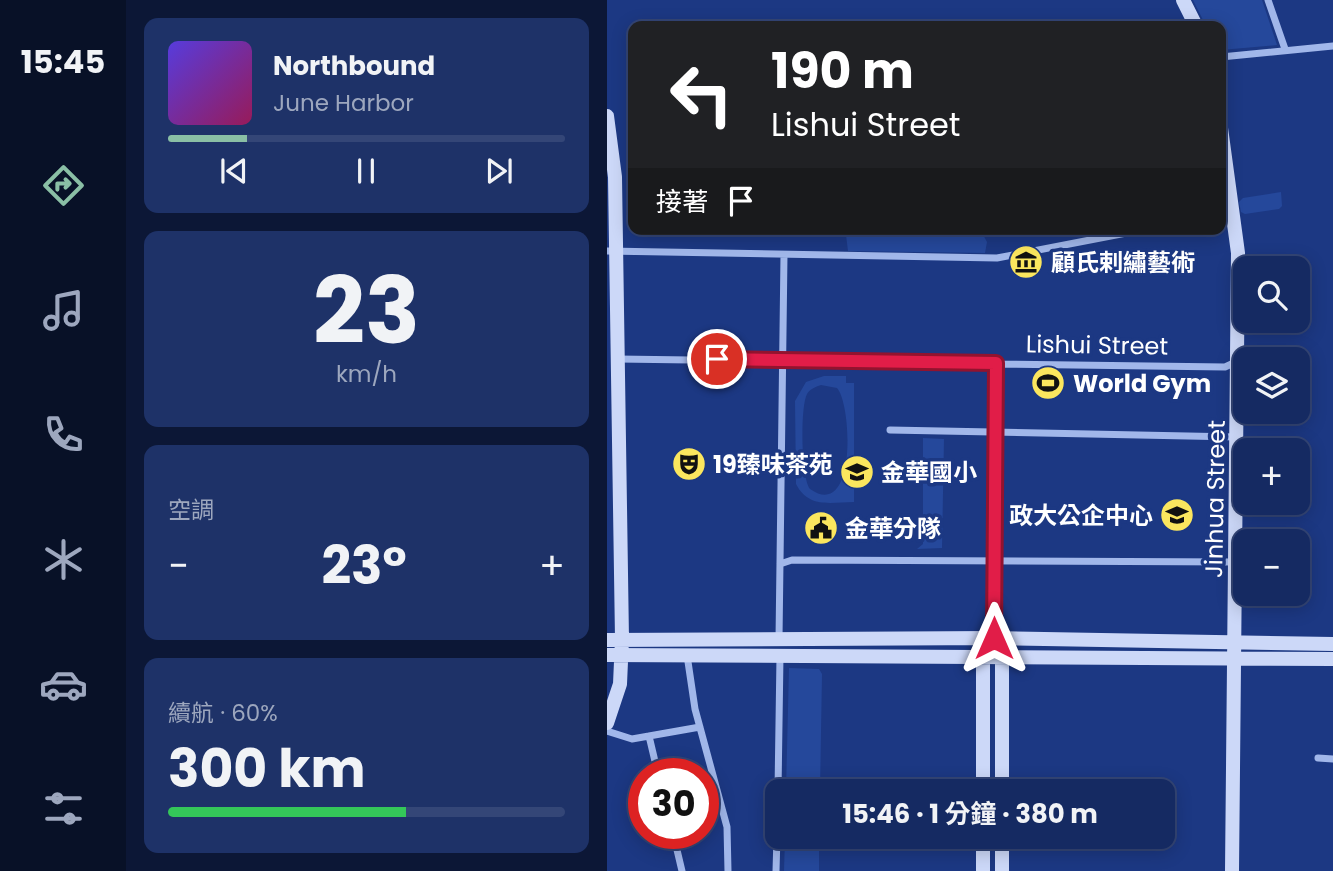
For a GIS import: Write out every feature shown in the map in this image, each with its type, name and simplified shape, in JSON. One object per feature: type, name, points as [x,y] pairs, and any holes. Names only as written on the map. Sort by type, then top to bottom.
[{"type":"main road","points":[[1183,0],[1194,21]]},
{"type":"main road","points":[[607,116],[615,177],[611,252],[617,359],[612,640],[620,684],[607,723]]},
{"type":"main road","name":"Jinhua Street","points":[[1226,165],[1238,253],[1239,347]]},
{"type":"main road","name":"Jinhua Street","points":[[1237,529],[1238,424]]},
{"type":"main road","name":"Jinhua Street","points":[[1232,871],[1236,606]]},
{"type":"main road","points":[[612,640],[994,638],[1333,644]]},
{"type":"main road","points":[[983,779],[983,657],[994,638]]},
{"type":"main road","points":[[994,638],[1002,657],[1002,779]]},
{"type":"main road","points":[[614,655],[1333,659]]},
{"type":"main road","points":[[983,849],[983,871]]},
{"type":"main road","points":[[1002,849],[1002,871]]},
{"type":"street","points":[[1268,0],[1285,49]]},
{"type":"street","points":[[1226,56],[1333,46]]},
{"type":"street","points":[[611,252],[997,258],[1116,235]]},
{"type":"street","points":[[779,639],[784,255]]},
{"type":"street","name":"Lishui Street","points":[[617,359],[1225,367],[1233,363]]},
{"type":"street","points":[[994,638],[996,363]]},
{"type":"street","points":[[890,430],[1238,437]]},
{"type":"street","points":[[780,564],[792,560],[1233,562]]},
{"type":"street","points":[[687,654],[700,727],[727,827],[728,871]]},
{"type":"street","points":[[778,779],[780,656]]},
{"type":"street","points":[[607,731],[633,739],[700,727]]},
{"type":"street","points":[[649,736],[654,758]]},
{"type":"street","points":[[1318,758],[1333,759]]},
{"type":"street","points":[[677,849],[682,871]]},
{"type":"street","points":[[776,871],[777,849]]},
{"type":"shaded area","points":[[1193,0],[1262,0],[1277,45],[1226,50],[1226,21],[1204,21]]},
{"type":"shaded area","points":[[1281,192],[1282,206],[1279,209],[1245,214],[1241,212],[1239,202],[1243,198]]},
{"type":"shaded area","points":[[846,235],[983,235],[987,242],[985,253],[848,251]]},
{"type":"shaded area","points":[[824,376],[846,376],[846,383],[854,383],[854,502],[814,501],[801,492],[796,484],[795,401],[806,382]],"holes":[[[821,385],[837,388],[846,415],[847,457],[843,476],[836,489],[825,495],[810,489],[807,482],[803,458],[803,413],[807,394],[811,389]]]},
{"type":"shaded area","points":[[923,438],[944,439],[942,548],[917,549],[923,544]]},
{"type":"shaded area","points":[[789,668],[819,669],[822,674],[820,779],[786,779]]},
{"type":"shaded area","points":[[785,849],[819,849],[819,871],[784,871]]},
{"type":"place","name":"顧氏剌繡藝術","points":[[1026,262]]},
{"type":"place","name":"World Gym","points":[[1048,383]]},
{"type":"place","name":"19臻味茶苑","points":[[689,464]]},
{"type":"place","name":"金華國小","points":[[857,472]]},
{"type":"place","name":"政大公企中心","points":[[1177,515]]},
{"type":"place","name":"金華分隊","points":[[821,528]]},
{"type":"route","points":[[717,359],[996,363],[994,638]]}]
